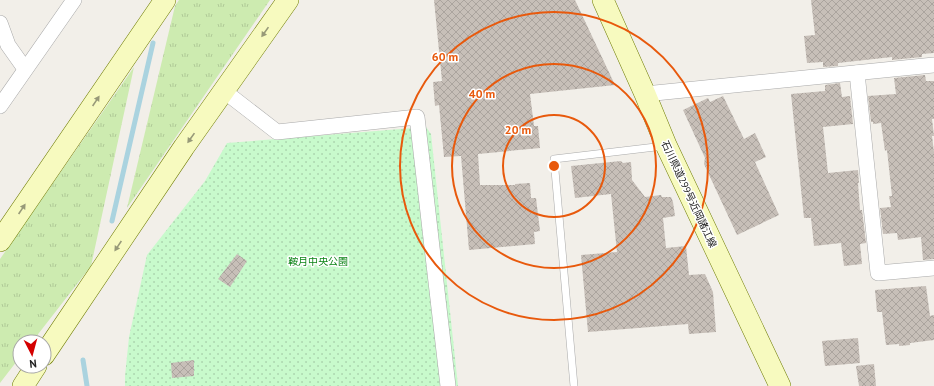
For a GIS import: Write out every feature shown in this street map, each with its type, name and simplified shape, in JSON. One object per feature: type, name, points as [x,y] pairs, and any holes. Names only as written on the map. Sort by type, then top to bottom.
[{"type":"street","points":[[0,106],[74,0]]},
{"type":"street","points":[[0,241],[165,0]]},
{"type":"street","points":[[52,343],[184,147],[288,0]]},
{"type":"street","name":"石川県道299号近岡諸江線","points":[[603,0],[666,145],[780,386]]},
{"type":"street","points":[[0,23],[8,45],[25,69]]},
{"type":"street","points":[[645,94],[934,65]]},
{"type":"street","points":[[857,73],[878,273],[934,268]]},
{"type":"street","points":[[224,91],[277,132],[417,118],[448,386]]},
{"type":"street","points":[[23,386],[31,374]]},
{"type":"lane","points":[[574,386],[554,158],[666,145]]},
{"type":"green space","points":[[179,0],[270,0],[127,208],[175,6]]},
{"type":"green space","points":[[134,67],[91,266],[38,334],[12,334],[12,367],[0,383],[0,259]]},
{"type":"green space","name":"鞍月中央公園","points":[[426,127],[431,134],[458,386],[125,386],[129,337],[147,255],[205,181],[227,143]]},
{"type":"building","points":[[434,0],[575,0],[615,85],[530,94],[534,126],[538,126],[540,148],[478,154],[480,185],[515,185],[530,183],[531,198],[536,198],[540,231],[534,232],[535,244],[469,250],[461,156],[444,157],[439,105],[435,106],[433,82],[442,81]]},
{"type":"building","points":[[811,0],[934,0],[934,53],[922,54],[922,57],[892,60],[892,57],[838,63],[838,66],[823,67],[823,62],[807,63],[804,36],[815,35]]},
{"type":"building","points":[[925,75],[926,81],[934,81],[934,119],[932,119],[934,136],[932,136],[934,152],[934,259],[923,260],[921,237],[898,240],[897,233],[883,234],[880,208],[891,207],[889,196],[892,196],[887,150],[885,151],[881,123],[873,124],[873,122],[871,122],[868,96],[896,94],[894,78]]},
{"type":"building","points":[[840,83],[842,97],[850,96],[853,124],[823,127],[828,173],[858,170],[860,210],[862,210],[866,243],[860,244],[862,264],[844,266],[841,243],[814,246],[811,218],[804,218],[791,94],[825,91],[825,85]]},
{"type":"building","points":[[723,96],[744,139],[755,133],[766,157],[755,162],[779,215],[737,235],[704,164],[705,158],[683,110],[708,98],[710,102]]},
{"type":"building","points":[[621,161],[623,163],[631,162],[632,180],[645,197],[661,195],[662,197],[671,197],[675,216],[663,218],[666,248],[686,246],[689,275],[705,274],[713,292],[716,332],[689,334],[688,324],[588,332],[581,255],[617,252],[611,194],[575,198],[571,166]]},
{"type":"building","points":[[237,254],[247,261],[230,287],[218,279]]},
{"type":"building","points":[[926,286],[930,316],[934,315],[934,340],[910,343],[910,345],[886,345],[882,312],[877,312],[875,290]]},
{"type":"building","points":[[858,338],[860,363],[825,366],[822,341]]},
{"type":"building","points":[[194,360],[194,376],[172,378],[171,363]]},
{"type":"building","points":[[874,364],[876,386],[859,386],[856,366]]},
{"type":"waterway","points":[[112,221],[153,43]]},
{"type":"waterway","points":[[83,360],[87,386]]}]
